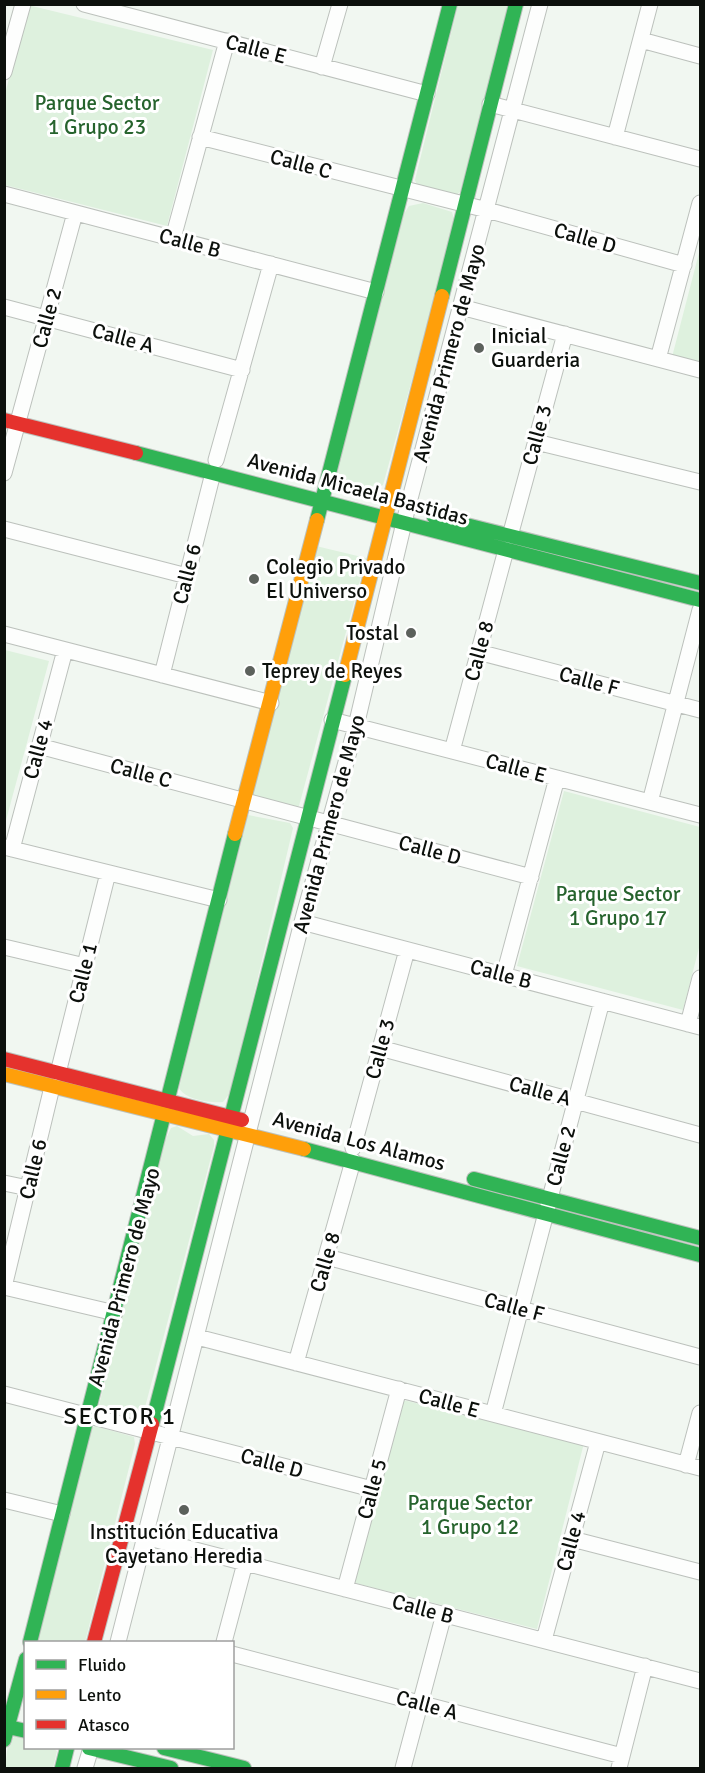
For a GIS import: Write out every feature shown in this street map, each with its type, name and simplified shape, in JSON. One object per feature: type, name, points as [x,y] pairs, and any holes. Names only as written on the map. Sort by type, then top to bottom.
[{"type":"main road","name":"Avenida Primero de Mayo","points":[[30,1641],[271,703],[322,493],[450,4]]},
{"type":"main road","name":"Avenida Primero de Mayo","points":[[94,1641],[230,1123],[516,4]]},
{"type":"main road","name":"Avenida Micaela Bastidas","points":[[4,407],[14,418],[322,493],[508,543],[700,600]]},
{"type":"main road","name":"Avenida Micaela Bastidas","points":[[508,543],[700,583]]},
{"type":"main road","name":"Avenida Los Alamos","points":[[4,1059],[55,1080],[165,1115],[230,1123]]},
{"type":"main road","name":"Avenida Los Alamos","points":[[4,1074],[55,1080],[169,1100],[230,1123],[548,1206],[700,1238]]},
{"type":"main road","name":"Avenida Los Alamos","points":[[353,1154],[434,1169]]},
{"type":"main road","name":"Avenida Los Alamos","points":[[457,1175],[700,1255]]},
{"type":"main road","points":[[24,1668],[14,1710],[6,1731],[24,1731]]},
{"type":"main road","points":[[62,1768],[67,1749]]},
{"type":"main road","points":[[94,1749],[171,1768]]},
{"type":"main road","points":[[174,1749],[195,1751],[244,1768]]},
{"type":"street","points":[[4,72],[23,4]]},
{"type":"street","name":"Calle E","points":[[84,4],[122,9],[227,41],[427,94]]},
{"type":"street","points":[[322,67],[340,4]]},
{"type":"street","name":"Avenida Primero de Mayo","points":[[118,1641],[302,922],[356,726],[406,516],[540,4]]},
{"type":"street","points":[[615,137],[651,4]]},
{"type":"street","points":[[641,40],[700,56]]},
{"type":"street","points":[[173,238],[227,41]]},
{"type":"street","points":[[490,104],[700,159]]},
{"type":"street","name":"Calle C","points":[[201,137],[464,205]]},
{"type":"street","name":"Calle B","points":[[4,194],[376,292]]},
{"type":"street","points":[[658,359],[700,203]]},
{"type":"street","name":"Calle D","points":[[464,205],[684,265]]},
{"type":"street","name":"Calle 2","points":[[4,473],[14,418],[46,318],[75,213]]},
{"type":"street","points":[[215,467],[271,264]]},
{"type":"street","name":"Calle A","points":[[4,307],[242,370]]},
{"type":"street","points":[[461,307],[700,370]]},
{"type":"street","name":"Calle 3","points":[[508,543],[565,334]]},
{"type":"street","points":[[536,442],[700,482]]},
{"type":"street","name":"Calle 6","points":[[162,675],[215,467]]},
{"type":"street","points":[[4,529],[187,576]]},
{"type":"street","name":"Calle 8","points":[[452,751],[508,543]]},
{"type":"street","points":[[650,802],[700,610]]},
{"type":"street","points":[[4,634],[271,703]]},
{"type":"street","name":"Calle 4","points":[[8,848],[65,650]]},
{"type":"street","name":"Calle F","points":[[478,652],[700,710]]},
{"type":"street","name":"Calle E","points":[[332,720],[700,815]]},
{"type":"street","name":"Calle C","points":[[39,746],[307,818]]},
{"type":"street","points":[[504,975],[557,778]]},
{"type":"street","name":"Calle D","points":[[307,818],[531,877]]},
{"type":"street","points":[[8,848],[219,900]]},
{"type":"street","name":"Calle 1","points":[[55,1080],[108,873]]},
{"type":"street","name":"Calle B","points":[[302,922],[694,1025]]},
{"type":"street","points":[[4,947],[85,966]]},
{"type":"street","name":"Calle 3","points":[[353,1154],[407,950]]},
{"type":"street","points":[[694,1025],[700,978]]},
{"type":"street","name":"Calle 2","points":[[493,1414],[602,1001]]},
{"type":"street","name":"Calle A","points":[[380,1048],[700,1135]]},
{"type":"street","name":"Calle 6","points":[[4,1287],[55,1080]]},
{"type":"street","name":"Calle 8","points":[[296,1363],[327,1257],[353,1154]]},
{"type":"street","points":[[4,1182],[28,1188]]},
{"type":"street","name":"Calle F","points":[[327,1257],[700,1358]]},
{"type":"street","points":[[4,1287],[115,1313]]},
{"type":"street","name":"Calle E","points":[[197,1337],[693,1466]]},
{"type":"street","name":"Calle 5","points":[[345,1589],[399,1389]]},
{"type":"street","points":[[4,1395],[88,1415]]},
{"type":"street","points":[[693,1466],[700,1413]]},
{"type":"street","name":"Calle D","points":[[88,1415],[372,1489]]},
{"type":"street","name":"Calle 4","points":[[544,1640],[598,1442]]},
{"type":"street","points":[[4,1500],[62,1514]]},
{"type":"street","name":"Calle B","points":[[145,1537],[700,1681]]},
{"type":"street","points":[[572,1539],[700,1572]]},
{"type":"street","points":[[224,1641],[245,1563]]},
{"type":"street","points":[[403,1768],[444,1614]]},
{"type":"street","name":"Calle A","points":[[234,1655],[419,1703],[621,1762]]},
{"type":"street","points":[[621,1762],[645,1666]]},
{"type":"street","points":[[86,1768],[90,1749]]},
{"type":"green space","name":"Parque Sector 1 Grupo 23","points":[[28,5],[213,50],[167,226],[5,185],[5,94]]},
{"type":"green space","points":[[458,5],[509,5],[460,192],[455,196],[417,185],[415,180]]},
{"type":"green space","points":[[423,203],[452,212],[455,223],[383,485],[371,492],[344,484],[335,476],[404,214],[409,206]]},
{"type":"green space","points":[[700,249],[700,364],[672,357]]},
{"type":"green space","points":[[316,546],[366,558],[299,806],[293,808],[252,796]]},
{"type":"green space","points":[[4,650],[49,661],[5,824]]},
{"type":"green space","name":"Parque Sector 1 Grupo 17","points":[[564,791],[700,827],[700,944],[683,1010],[517,966]]},
{"type":"green space","points":[[248,815],[290,823],[293,828],[231,1092],[223,1102],[205,1101],[187,1095],[179,1088]]},
{"type":"green space","points":[[177,1126],[193,1136],[209,1134],[214,1140],[214,1146],[144,1411],[137,1416],[99,1405],[165,1141],[171,1128]]},
{"type":"green space","name":"Parque Sector 1 Grupo 12","points":[[403,1400],[584,1443],[537,1629],[355,1583]]},
{"type":"green space","points":[[95,1426],[134,1437],[135,1444],[85,1641],[36,1641],[91,1428]]},
{"type":"green space","points":[[15,1736],[24,1739],[24,1749],[54,1749],[57,1751],[53,1768],[5,1768],[8,1743]]},
{"type":"traffic: fast","points":[[317,520],[450,4]]},
{"type":"traffic: fast","points":[[442,296],[516,4]]},
{"type":"traffic: fast","points":[[136,453],[700,600]]},
{"type":"traffic: fast","points":[[434,517],[700,583]]},
{"type":"traffic: fast","points":[[152,1424],[345,675]]},
{"type":"traffic: fast","points":[[30,1641],[235,834]]},
{"type":"traffic: fast","points":[[304,1149],[700,1255]]},
{"type":"traffic: fast","points":[[474,1179],[700,1238]]},
{"type":"traffic: fast","points":[[4,1740],[24,1666]]},
{"type":"traffic: fast","points":[[4,1726],[24,1731]]},
{"type":"traffic: fast","points":[[62,1768],[67,1749]]},
{"type":"traffic: fast","points":[[93,1749],[171,1768]]},
{"type":"traffic: fast","points":[[168,1749],[244,1768]]},
{"type":"traffic: slow","points":[[345,675],[442,296]]},
{"type":"traffic: slow","points":[[235,834],[317,520]]},
{"type":"traffic: slow","points":[[4,1074],[304,1149]]},
{"type":"traffic: jam","points":[[4,420],[136,453]]},
{"type":"traffic: jam","points":[[4,1059],[242,1120]]},
{"type":"traffic: jam","points":[[94,1641],[152,1424]]},
{"type":"place","name":"Inicial Guarderia","points":[[479,348]]},
{"type":"place","name":"Colegio Privado El Universo","points":[[254,579]]},
{"type":"place","name":"Tostal","points":[[411,633]]},
{"type":"place","name":"Teprey de Reyes","points":[[250,671]]},
{"type":"place","name":"Institución Educativa Cayetano Heredia","points":[[184,1510]]},
{"type":"district","name":"SECTOR 1","points":[[120,1416]]}]
